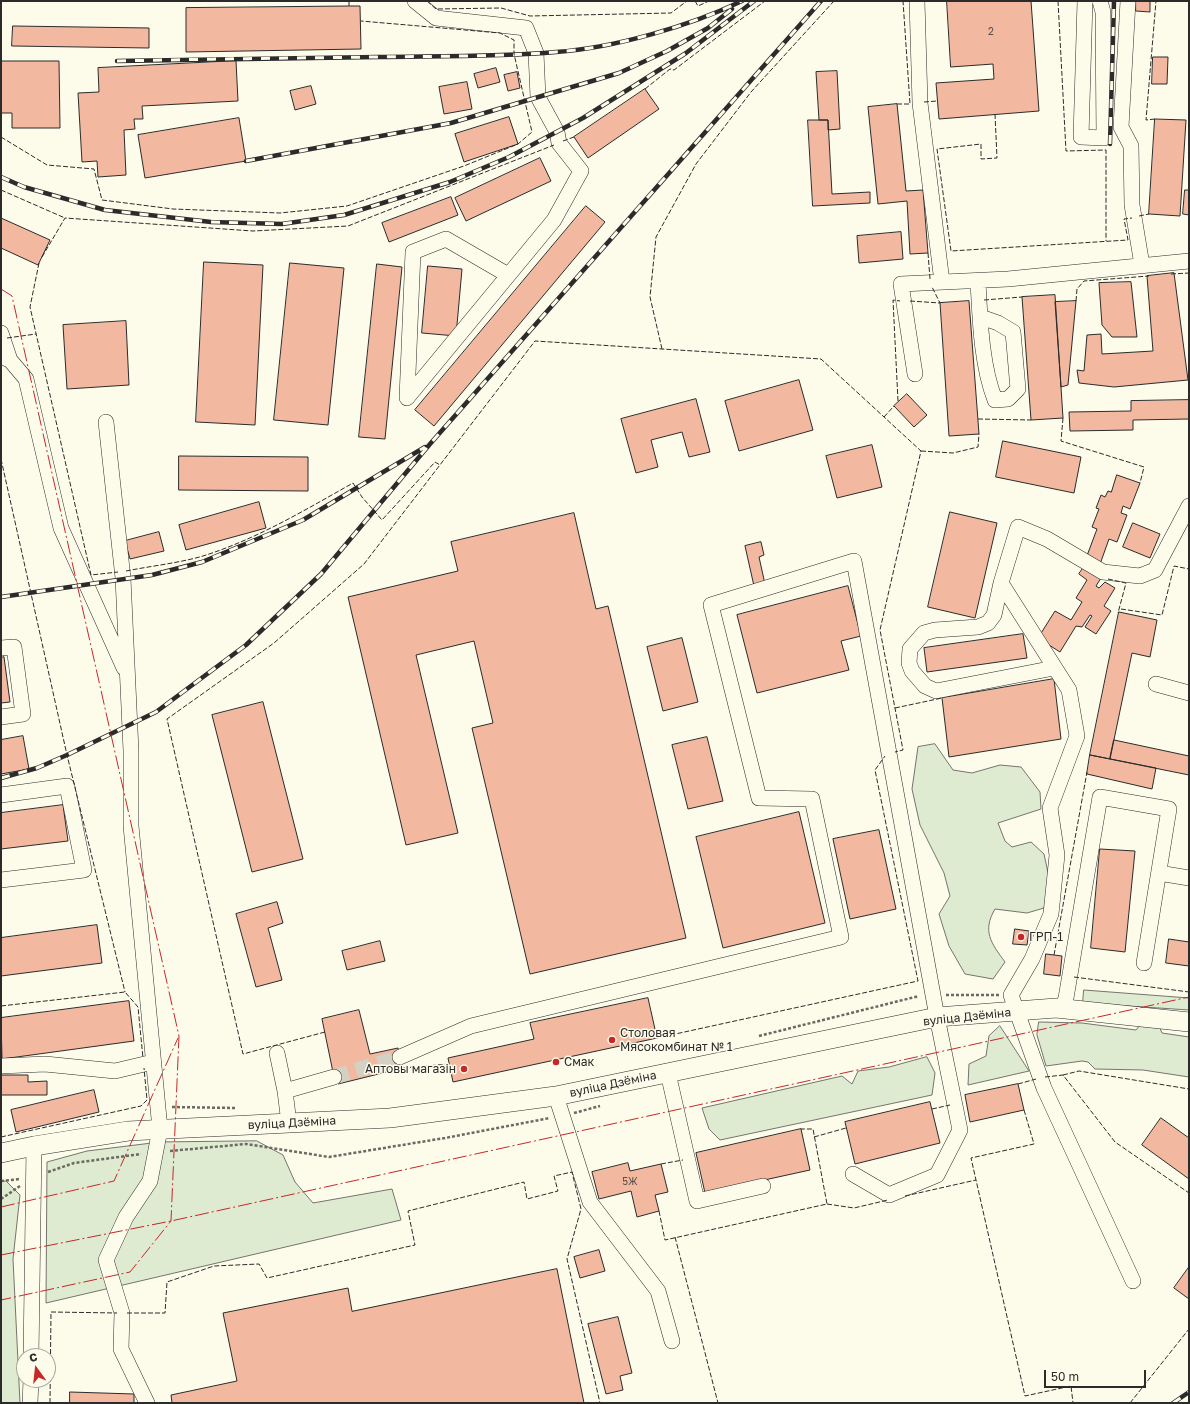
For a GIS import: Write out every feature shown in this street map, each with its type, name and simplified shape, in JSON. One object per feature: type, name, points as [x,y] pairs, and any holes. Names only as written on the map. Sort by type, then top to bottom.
[{"type":"main road","name":"вуліца Дзёміна","points":[[1,1154],[34,1146],[128,1131],[390,1118],[556,1096],[937,1017],[1062,1009],[1189,1022]]},
{"type":"street","points":[[415,1],[436,18],[526,28],[536,54],[538,97],[556,132],[559,143],[581,171],[554,220],[407,398],[413,252],[446,239],[508,275]]},
{"type":"street","points":[[917,1],[920,103],[942,282]]},
{"type":"street","points":[[1085,1],[1081,137],[1104,138],[1103,12],[1100,1]]},
{"type":"street","points":[[1128,1],[1121,127],[1131,146],[1132,205],[1136,217],[1142,266]]},
{"type":"street","points":[[915,374],[901,284],[1008,279],[1189,261]]},
{"type":"street","points":[[978,280],[981,317],[988,382],[995,400],[1008,398],[1018,388],[1013,332],[998,323],[981,317]]},
{"type":"street","points":[[1,333],[5,358],[26,379],[61,528],[127,676]]},
{"type":"street","points":[[106,422],[123,578],[132,751],[131,826],[160,1129],[150,1181],[126,1217],[106,1260],[122,1313],[121,1349],[146,1403]]},
{"type":"street","points":[[1054,668],[936,691],[925,686],[912,671],[909,663],[910,649],[924,633],[935,630],[978,627],[988,623],[994,615],[1001,583],[1018,527],[1048,539],[1103,572],[1140,576],[1155,570],[1189,506]]},
{"type":"street","points":[[400,1057],[471,1026],[841,937],[812,799],[759,798],[711,605],[854,560],[937,1017],[960,1130],[938,1175],[889,1195],[853,1174]]},
{"type":"street","points":[[1001,583],[1069,690],[1077,736],[1050,808],[1057,855],[1051,914],[1032,959],[1011,995],[1044,1088],[1133,1282]]},
{"type":"street","points":[[1,648],[14,646],[23,714],[1,717]]},
{"type":"street","points":[[1156,684],[1189,693]]},
{"type":"street","points":[[1,795],[66,786],[84,870],[1,880]]},
{"type":"street","points":[[1062,1009],[1066,998],[1100,797],[1169,809],[1144,963]]},
{"type":"street","points":[[1158,873],[1189,878]]},
{"type":"street","points":[[277,1053],[285,1090],[288,1123]]},
{"type":"street","points":[[1,1066],[45,1064],[115,1071],[153,1062]]},
{"type":"street","points":[[668,1073],[697,1201],[763,1186]]},
{"type":"street","points":[[285,1090],[334,1077]]},
{"type":"street","points":[[556,1096],[590,1202],[658,1291],[672,1340]]},
{"type":"street","points":[[31,1348],[34,1146]]},
{"type":"street","points":[[30,1403],[31,1388]]},
{"type":"path","points":[[1,1199],[34,1177],[74,1163],[246,1144],[329,1157],[445,1138],[562,1116],[600,1106]]},
{"type":"path","points":[[158,1107],[242,1108]]},
{"type":"green space","points":[[935,744],[953,770],[972,773],[1000,765],[1021,767],[1040,792],[1041,809],[998,823],[1005,841],[1012,847],[1031,842],[1044,854],[1050,882],[1044,908],[1027,913],[995,909],[989,924],[990,937],[992,943],[1005,962],[993,979],[965,974],[949,946],[939,914],[950,896],[944,873],[920,825],[912,789],[918,747]]},
{"type":"green space","points":[[1084,990],[1189,998],[1189,1010],[1083,1003]]},
{"type":"green space","points":[[1039,1022],[1082,1023],[1136,1030],[1140,1025],[1159,1026],[1162,1033],[1189,1037],[1189,1077],[1143,1070],[1095,1069],[1088,1062],[1082,1061],[1046,1066],[1037,1035]]},
{"type":"green space","points":[[1000,1026],[1029,1071],[968,1085],[969,1064],[986,1056],[989,1036]]},
{"type":"green space","points":[[927,1057],[935,1073],[932,1095],[720,1140],[709,1129],[702,1108],[842,1076],[852,1084],[858,1071],[889,1067]]},
{"type":"green space","points":[[257,1141],[283,1155],[295,1182],[313,1203],[392,1189],[401,1220],[46,1303],[47,1162],[87,1151],[160,1142]]},
{"type":"green space","points":[[1,1181],[6,1181],[20,1195],[13,1259],[17,1348],[16,1348],[16,1388],[19,1388],[20,1403],[1,1403]]},
{"type":"building","points":[[947,1],[1031,1],[1039,111],[939,119],[936,83],[994,79],[993,64],[951,67]]},
{"type":"building","points":[[1136,1],[1150,1],[1150,12],[1136,11]]},
{"type":"building","points":[[360,6],[361,49],[186,52],[186,8]]},
{"type":"building","points":[[13,26],[149,28],[149,48],[12,46]]},
{"type":"building","points":[[1153,57],[1168,57],[1167,84],[1152,84]]},
{"type":"building","points":[[1,61],[59,61],[60,128],[12,128],[12,113],[1,113]]},
{"type":"building","points":[[236,61],[238,101],[142,106],[143,119],[134,119],[135,129],[124,130],[126,175],[98,177],[97,161],[82,162],[78,93],[99,92],[98,68]]},
{"type":"building","points":[[496,68],[500,82],[478,88],[474,74]]},
{"type":"building","points":[[837,71],[840,129],[828,130],[828,120],[819,120],[816,72]]},
{"type":"building","points":[[517,72],[520,88],[508,91],[504,75]]},
{"type":"building","points":[[467,82],[472,109],[444,114],[439,87]]},
{"type":"building","points":[[311,86],[316,104],[295,110],[290,91]]},
{"type":"building","points":[[645,89],[659,109],[588,158],[574,137]]},
{"type":"building","points":[[897,104],[906,191],[923,190],[928,253],[910,254],[907,201],[878,204],[868,107]]},
{"type":"building","points":[[509,117],[518,144],[464,162],[455,134]]},
{"type":"building","points":[[239,118],[246,161],[145,178],[138,135]]},
{"type":"building","points":[[1155,119],[1186,120],[1180,216],[1149,214]]},
{"type":"building","points":[[808,120],[828,120],[832,194],[870,192],[870,203],[813,206]]},
{"type":"building","points":[[540,158],[551,181],[466,221],[455,198]]},
{"type":"building","points":[[1185,190],[1189,190],[1189,215],[1183,214]]},
{"type":"building","points":[[451,197],[458,215],[389,242],[382,223]]},
{"type":"building","points":[[586,206],[605,222],[434,426],[415,410]]},
{"type":"building","points":[[1,218],[50,240],[38,265],[1,248]]},
{"type":"building","points":[[901,232],[903,259],[859,263],[857,236]]},
{"type":"building","points":[[204,262],[263,265],[255,425],[196,422]]},
{"type":"building","points":[[290,263],[344,268],[328,425],[274,420]]},
{"type":"building","points":[[377,264],[402,267],[385,439],[359,437]]},
{"type":"building","points":[[428,266],[462,269],[456,336],[422,333]]},
{"type":"building","points":[[1174,273],[1188,380],[1114,387],[1079,383],[1077,370],[1084,371],[1087,335],[1101,334],[1102,354],[1153,351],[1147,276]]},
{"type":"building","points":[[1131,282],[1137,337],[1112,337],[1102,325],[1099,283]]},
{"type":"building","points":[[1055,295],[1063,418],[1031,420],[1022,297]]},
{"type":"building","points":[[969,301],[979,434],[949,436],[940,303]]},
{"type":"building","points":[[1076,301],[1068,385],[1061,387],[1055,302]]},
{"type":"building","points":[[126,321],[129,385],[67,389],[63,325]]},
{"type":"building","points":[[799,380],[813,430],[739,451],[725,401]]},
{"type":"building","points":[[907,394],[927,415],[914,427],[894,406]]},
{"type":"building","points":[[696,399],[710,452],[689,457],[682,432],[651,440],[658,467],[636,473],[621,419]]},
{"type":"building","points":[[1189,400],[1189,419],[1133,420],[1133,430],[1070,431],[1069,412],[1131,411],[1131,401]]},
{"type":"building","points":[[1003,441],[1081,457],[1074,493],[996,477]]},
{"type":"building","points":[[872,445],[882,487],[837,498],[826,456]]},
{"type":"building","points":[[179,456],[308,457],[308,491],[179,490]]},
{"type":"building","points":[[1117,475],[1140,483],[1130,509],[1123,506],[1121,513],[1127,515],[1117,542],[1109,539],[1099,567],[1085,561],[1097,529],[1092,527],[1099,509],[1096,508],[1101,495],[1105,497],[1108,491],[1111,492]]},
{"type":"building","points":[[259,502],[266,528],[186,550],[179,525]]},
{"type":"building","points":[[950,512],[997,523],[975,618],[928,607]]},
{"type":"building","points":[[574,513],[596,609],[608,606],[686,938],[530,974],[472,728],[493,723],[474,641],[416,655],[458,833],[406,845],[348,597],[458,571],[451,542]]},
{"type":"building","points":[[1133,523],[1160,534],[1150,558],[1123,547]]},
{"type":"building","points":[[159,532],[164,551],[130,559],[125,541]]},
{"type":"building","points":[[761,542],[764,555],[759,557],[765,584],[754,586],[745,546]]},
{"type":"building","points":[[1084,567],[1101,578],[1096,586],[1099,588],[1105,582],[1115,588],[1104,606],[1111,611],[1096,634],[1085,627],[1092,616],[1090,615],[1082,627],[1076,626],[1060,652],[1038,638],[1055,611],[1071,620],[1082,602],[1076,598],[1087,580],[1079,574]]},
{"type":"building","points":[[848,586],[861,636],[841,641],[849,670],[757,693],[737,615]]},
{"type":"building","points":[[1119,612],[1157,620],[1150,657],[1132,653],[1110,759],[1090,755]]},
{"type":"building","points":[[1023,634],[1027,658],[927,672],[924,648]]},
{"type":"building","points":[[682,638],[698,702],[663,711],[647,647]]},
{"type":"building","points":[[4,657],[10,702],[1,703],[1,658]]},
{"type":"building","points":[[1054,679],[1061,739],[949,757],[942,698]]},
{"type":"building","points":[[263,702],[303,859],[252,872],[212,715]]},
{"type":"building","points":[[23,736],[29,769],[1,774],[1,740]]},
{"type":"building","points":[[707,737],[723,801],[688,809],[672,745]]},
{"type":"building","points":[[1114,740],[1189,756],[1189,775],[1110,759]]},
{"type":"building","points":[[1090,755],[1156,768],[1152,789],[1087,774]]},
{"type":"building","points":[[63,805],[68,841],[1,849],[1,813]]},
{"type":"building","points":[[799,812],[825,923],[723,948],[696,837]]},
{"type":"building","points":[[879,830],[896,909],[850,919],[833,839]]},
{"type":"building","points":[[1100,849],[1135,851],[1125,952],[1091,948]]},
{"type":"building","points":[[277,902],[283,923],[268,928],[282,980],[256,987],[236,914]]},
{"type":"building","points":[[97,925],[102,963],[1,976],[1,938]]},
{"type":"building","name":"ГРП-1","points":[[1015,929],[1029,931],[1027,945],[1013,944]]},
{"type":"building","points":[[1169,939],[1189,942],[1189,966],[1166,963]]},
{"type":"building","points":[[380,941],[385,961],[347,970],[342,951]]},
{"type":"building","points":[[1046,954],[1062,956],[1060,976],[1044,974]]},
{"type":"building","points":[[648,998],[657,1038],[453,1082],[448,1058],[534,1039],[530,1023]]},
{"type":"building","points":[[129,1001],[134,1041],[2,1059],[1,1018]]},
{"type":"building","points":[[359,1010],[370,1054],[398,1048],[403,1068],[338,1084],[334,1077],[322,1019]]},
{"type":"building","points":[[1,1075],[28,1075],[28,1082],[47,1081],[47,1095],[1,1095]]},
{"type":"building","points":[[1018,1084],[1024,1110],[970,1122],[965,1095]]},
{"type":"building","points":[[94,1090],[99,1112],[16,1132],[11,1110]]},
{"type":"building","points":[[930,1102],[940,1143],[855,1164],[845,1122]]},
{"type":"building","points":[[1161,1118],[1189,1138],[1189,1179],[1142,1145]]},
{"type":"building","points":[[801,1129],[810,1170],[705,1193],[696,1153]]},
{"type":"building","points":[[628,1163],[630,1171],[661,1164],[668,1192],[655,1195],[659,1211],[637,1217],[631,1191],[599,1199],[592,1172]]},
{"type":"building","points":[[599,1250],[605,1271],[580,1278],[574,1257]]},
{"type":"building","points":[[1189,1267],[1189,1299],[1174,1288]]},
{"type":"building","points":[[557,1269],[584,1403],[172,1403],[171,1395],[237,1381],[223,1313],[348,1288],[352,1311]]},
{"type":"building","points":[[618,1317],[632,1373],[620,1376],[623,1390],[606,1394],[588,1324]]},
{"type":"building","points":[[70,1392],[134,1394],[134,1403],[70,1403]]},
{"type":"tunnel","points":[[334,1077],[400,1057]]},
{"type":"railway","points":[[117,61],[512,55],[579,50],[627,41],[676,27],[742,1]]},
{"type":"railway","points":[[1,177],[24,187],[105,210],[211,222],[282,224],[344,215],[450,182],[509,157],[583,118],[686,53],[754,1]]},
{"type":"railway","points":[[1,778],[37,768],[156,712],[246,645],[321,574],[430,444],[821,1]]},
{"type":"railway","points":[[1110,144],[1114,1]]},
{"type":"railway","points":[[246,161],[451,123],[619,73],[667,51],[708,28],[732,9]]},
{"type":"railway","points":[[1,597],[152,575],[202,562],[303,520],[425,447]]},
{"type":"railway","points":[[1173,1403],[1189,1392]]},
{"type":"fence","points":[[349,1],[349,6]]},
{"type":"fence","points":[[427,1],[436,9],[501,8],[530,16],[671,13],[687,1]]},
{"type":"fence","points":[[695,1],[698,6],[709,1]]},
{"type":"fence","points":[[645,89],[670,69],[674,70],[765,1]]},
{"type":"fence","points":[[662,349],[650,297],[656,237],[696,164],[751,92],[834,1]]},
{"type":"fence","points":[[897,104],[910,104],[903,1]]},
{"type":"fence","points":[[1058,1],[1066,151],[1106,150],[1106,241]]},
{"type":"fence","points":[[1155,119],[1146,120],[1156,1]]},
{"type":"fence","points":[[1,137],[47,165],[94,169],[102,200],[173,209],[280,213],[347,206],[464,166],[518,144],[532,132],[514,54],[514,40],[500,33],[361,21]]},
{"type":"fence","points":[[924,102],[937,101]]},
{"type":"fence","points":[[995,114],[997,158],[981,159],[981,144],[937,149],[951,251],[1128,240],[1124,219],[1132,218]]},
{"type":"fence","points":[[563,141],[574,137]]},
{"type":"fence","points":[[42,257],[65,218],[253,231],[348,226],[554,145]]},
{"type":"fence","points":[[1,190],[65,218]]},
{"type":"fence","points":[[1139,216],[1149,214]]},
{"type":"fence","points":[[928,253],[930,279]]},
{"type":"fence","points":[[39,263],[30,307],[91,575],[118,572]]},
{"type":"fence","points":[[1171,274],[1189,273]]},
{"type":"fence","points":[[1076,301],[1077,289],[1084,281],[1149,276]]},
{"type":"fence","points":[[910,301],[940,303],[932,287]]},
{"type":"fence","points":[[984,300],[1022,297]]},
{"type":"fence","points":[[898,401],[893,300],[900,301]]},
{"type":"fence","points":[[7,338],[36,334]]},
{"type":"fence","points":[[325,1032],[243,1054],[167,719],[274,643],[364,564],[535,341],[821,359],[921,451],[880,630],[903,750],[895,752]]},
{"type":"fence","points":[[884,417],[894,406]]},
{"type":"fence","points":[[1063,418],[1061,441],[1144,467],[1140,483]]},
{"type":"fence","points":[[978,419],[1031,420]]},
{"type":"fence","points":[[921,451],[953,453],[978,447],[979,434]]},
{"type":"fence","points":[[1,459],[67,755],[125,992]]},
{"type":"fence","points":[[126,571],[184,561],[223,549],[262,533],[353,483],[362,497],[382,520],[435,462],[440,465]]},
{"type":"fence","points":[[1121,609],[1162,615],[1174,566],[1189,569]]},
{"type":"fence","points":[[1108,579],[1126,583],[1118,613]]},
{"type":"fence","points":[[895,708],[942,698]]},
{"type":"fence","points":[[657,1038],[918,981],[875,770],[885,756]]},
{"type":"fence","points":[[1054,955],[1087,772]]},
{"type":"fence","points":[[1074,977],[1189,992]]},
{"type":"fence","points":[[1,1006],[125,992],[138,1007],[143,1058]]},
{"type":"fence","points":[[403,1068],[449,1064]]},
{"type":"fence","points":[[1,1137],[141,1106],[147,1100],[144,1068]]},
{"type":"fence","points":[[1063,1075],[1079,1071],[1189,1089]]},
{"type":"fence","points":[[1045,1077],[1063,1075],[1115,1142],[1189,1193]]},
{"type":"fence","points":[[1018,1084],[1036,1079]]},
{"type":"fence","points":[[932,1109],[950,1105]]},
{"type":"fence","points":[[1024,1110],[1034,1144],[971,1158],[1025,1396],[1071,1386],[1073,1403]]},
{"type":"fence","points":[[814,1137],[846,1128]]},
{"type":"fence","points":[[659,1211],[665,1240],[827,1204],[813,1129],[801,1129]]},
{"type":"fence","points":[[661,1164],[683,1160]]},
{"type":"fence","points":[[127,1313],[165,1313],[167,1282],[214,1266],[259,1264],[267,1278],[415,1245],[408,1211],[524,1182],[527,1199],[558,1191],[554,1176],[572,1172],[581,1209],[567,1259],[600,1403]]},
{"type":"fence","points":[[905,1196],[976,1180]]},
{"type":"fence","points":[[827,1204],[854,1208],[888,1200]]},
{"type":"fence","points":[[675,1237],[718,1403]]},
{"type":"fence","points":[[50,1403],[51,1312],[117,1313]]},
{"type":"fence","points":[[1130,1403],[1189,1329]]},
{"type":"power","points":[[1,289],[12,296],[179,1036],[171,1221],[130,1272],[1,1300]]},
{"type":"power","points":[[1,1255],[171,1221],[1189,997]]},
{"type":"power","points":[[1,1207],[114,1181],[178,1038]]},
{"type":"place","name":"ГРП-1","points":[[1021,937]]},
{"type":"place","name":"Столовая Мясокомбинат № 1","points":[[612,1040]]},
{"type":"place","name":"Смак","points":[[556,1062]]},
{"type":"place","name":"Аптовы магазін","points":[[464,1069]]}]
